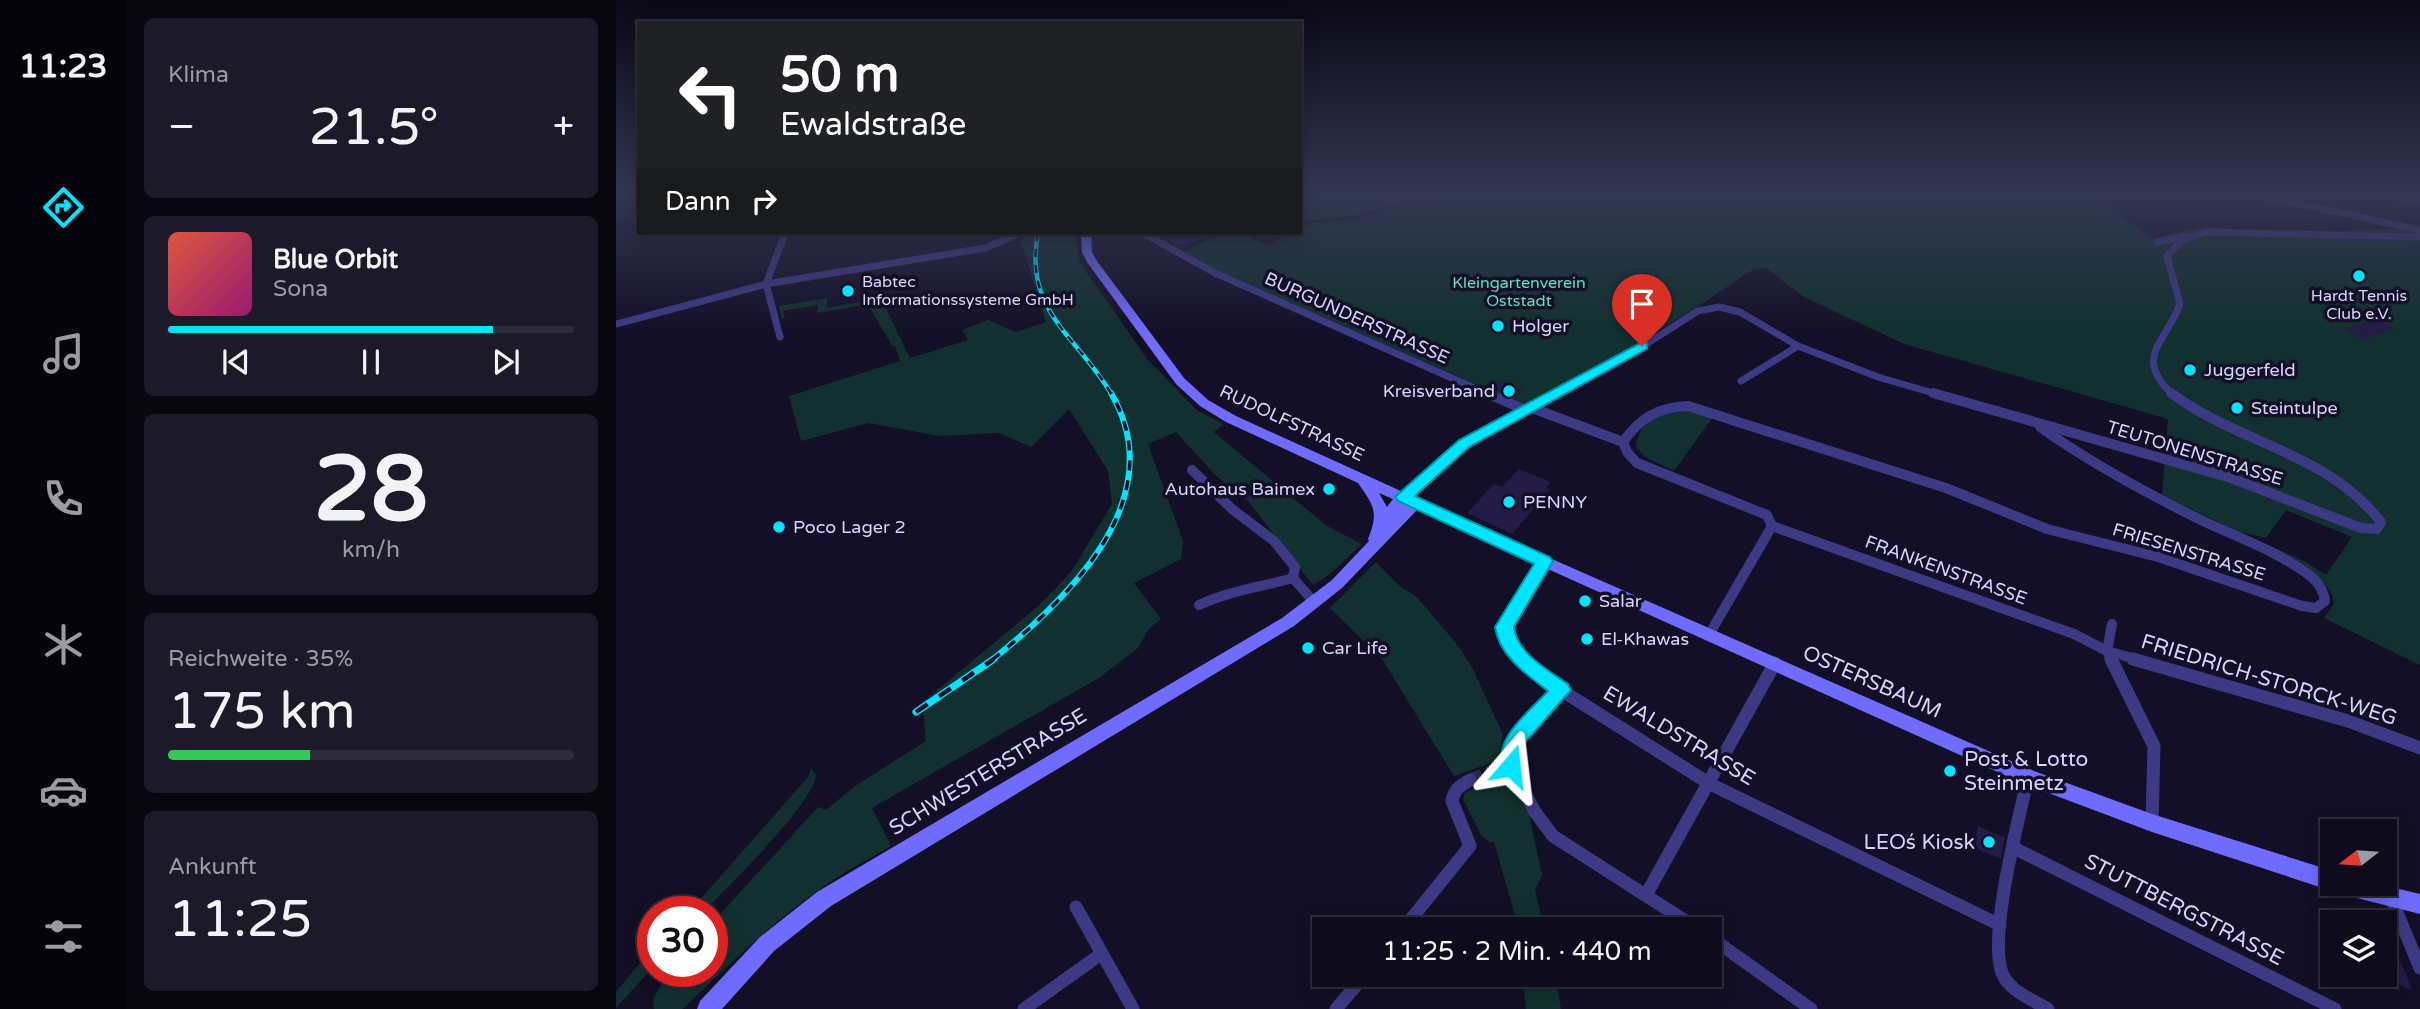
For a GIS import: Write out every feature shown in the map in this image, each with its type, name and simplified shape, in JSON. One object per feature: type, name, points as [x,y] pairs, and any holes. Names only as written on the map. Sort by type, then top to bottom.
[{"type":"street","points":[[779,337],[766,284],[783,239]]},
{"type":"street","points":[[616,324],[766,284],[972,251],[1007,239]]},
{"type":"street","name":"RUDOLFSTRASSE","points":[[1086,239],[1087,252],[1092,262],[1192,394],[1230,419],[1409,500]]},
{"type":"street","name":"BURGUNDERSTRASSE","points":[[1154,239],[1215,273],[1528,409],[1623,442]]},
{"type":"street","points":[[2157,242],[2167,239]]},
{"type":"street","name":"TEUTONENSTRASSE","points":[[1528,409],[1624,358],[1698,311],[1730,308],[1798,346],[1878,377],[2231,478],[2361,528],[2372,530],[2381,526],[2376,516],[2360,500],[2309,462],[2194,409],[2165,391],[2154,377],[2152,360],[2180,304],[2167,256],[2176,244],[2184,239]]},
{"type":"street","points":[[1741,382],[1798,346]]},
{"type":"street","name":"FRIESENSTRASSE","points":[[1623,442],[1643,417],[1674,405],[1688,406],[1714,412],[1809,446],[1946,488],[2065,535],[2158,557],[2302,606],[2321,606],[2325,601],[2324,593],[2314,579],[2301,570],[2132,486],[2082,457],[2035,423]]},
{"type":"street","points":[[1409,500],[1464,443],[1528,409]]},
{"type":"street","name":"FRANKENSTRASSE","points":[[1623,442],[1627,452],[1637,463],[1767,515],[1772,526],[2074,634],[2107,651]]},
{"type":"street","points":[[1192,470],[1231,509],[1275,541],[1296,567],[1293,578]]},
{"type":"street","points":[[1361,477],[1378,501],[1383,520]]},
{"type":"street","name":"SCHWESTERSTRASSE","points":[[1371,549],[1383,520],[1409,500]]},
{"type":"street","name":"SCHWESTERSTRASSE","points":[[708,1009],[767,944],[824,899],[1288,622],[1337,584],[1371,549],[1409,500]]},
{"type":"street","name":"OSTERSBAUM","points":[[1409,500],[2028,777],[2152,823],[2320,877]]},
{"type":"street","points":[[1710,633],[1772,526]]},
{"type":"street","name":"EWALDSTRASSE","points":[[1544,561],[1504,627],[1506,637],[1526,664],[1561,690],[1710,783],[2000,925]]},
{"type":"street","points":[[1293,578],[1314,602]]},
{"type":"street","points":[[1199,605],[1224,593],[1258,588],[1293,578]]},
{"type":"street","points":[[2112,624],[2107,651],[2154,746],[2152,823]]},
{"type":"street","name":"FRIEDRICH-STORCK-WEG","points":[[2107,651],[2348,721],[2420,748]]},
{"type":"street","points":[[1646,895],[1775,663]]},
{"type":"street","points":[[1561,690],[1514,742],[1511,766],[1535,812],[1553,836],[1680,917]]},
{"type":"street","points":[[1491,772],[1511,766]]},
{"type":"street","points":[[2028,777],[2000,925],[1998,961],[2006,981],[2048,1009]]},
{"type":"street","points":[[1413,917],[1470,846],[1470,837],[1452,804],[1452,795],[1455,788],[1470,780]]},
{"type":"street","name":"STUTTBERGSTRASSE","points":[[2014,848],[2335,1009]]},
{"type":"street","points":[[2384,896],[2420,904]]},
{"type":"street","points":[[2391,898],[2420,968]]},
{"type":"street","points":[[1076,907],[1133,1009]]},
{"type":"street","points":[[1722,946],[1811,1009]]},
{"type":"street","points":[[1024,1009],[1101,954]]},
{"type":"street","points":[[1336,1009],[1355,987]]},
{"type":"green space","points":[[1076,239],[1080,263],[1148,360],[1198,411],[1224,424],[1214,432],[1327,526],[1362,544],[1329,575],[1313,585],[1248,501],[1216,476],[1176,432],[1148,444],[1183,541],[1181,559],[1134,583],[1161,619],[1149,629],[1138,648],[1099,678],[872,808],[891,846],[810,896],[728,966],[728,905],[818,807],[826,810],[855,786],[926,741],[923,711],[919,705],[1036,608],[1071,572],[1112,504],[1108,471],[1069,409],[1031,447],[999,433],[940,436],[868,423],[801,441],[789,396],[900,361],[895,346],[892,346],[869,306],[817,313],[818,305],[783,311],[785,318],[782,319],[779,306],[827,298],[827,308],[881,298],[910,358],[968,340],[962,330],[988,320],[1016,332],[1046,322],[1021,241]]},
{"type":"green space","name":"Kleingartenverein Oststadt","points":[[1209,239],[1253,239],[1267,245],[1280,239],[2420,239],[2420,665],[2324,618],[2334,604],[2324,583],[2300,564],[2250,537],[2302,560],[2326,575],[2352,537],[2286,510],[2266,538],[2239,532],[2162,495],[2168,419],[1904,344],[1804,297],[1766,268],[1754,269],[1616,356],[1523,405],[1216,270],[1182,252]]},
{"type":"green space","points":[[1669,411],[1692,411],[1713,417],[1674,471],[1645,457],[1636,446],[1643,428]]},
{"type":"green space","points":[[1376,562],[1398,585],[1417,597],[1460,648],[1474,671],[1503,735],[1498,759],[1494,762],[1454,776],[1382,659],[1330,608]]},
{"type":"green space","points":[[811,768],[816,775],[812,788],[786,824],[719,896],[703,896],[808,777]]},
{"type":"green space","points":[[1500,775],[1509,777],[1529,814],[1542,875],[1535,890],[1541,917],[1516,917],[1494,842],[1489,842],[1481,835],[1463,799],[1465,793]]},
{"type":"green space","points":[[637,966],[637,985],[616,1008],[616,992]]},
{"type":"green space","points":[[660,987],[706,987],[682,1009],[654,1009],[653,999]]},
{"type":"green space","points":[[1524,987],[1557,987],[1561,1009],[1526,1009]]},
{"type":"building","points":[[1166,239],[1201,239],[1182,248]]},
{"type":"building","points":[[2378,320],[2395,329],[2363,339],[2345,329]]},
{"type":"building","name":"Kreisverband","points":[[1502,380],[1523,389],[1514,397],[1493,388]]},
{"type":"building","name":"PENNY","points":[[1519,469],[1551,482],[1546,488],[1550,490],[1512,534],[1467,513],[1494,484],[1502,487]]},
{"type":"building","name":"LEOś Kiosk","points":[[1978,826],[2005,838],[2001,859],[1973,847]]},
{"type":"building","points":[[2397,960],[2401,962],[2412,990],[2397,984]]},
{"type":"tunnel","points":[[1470,780],[1491,772]]},
{"type":"railway","points":[[1037,239],[1035,260],[1038,283],[1046,303],[1056,321],[1112,394]]},
{"type":"railway","points":[[992,660],[1051,607],[1079,577],[1103,543],[1121,508],[1129,471],[1127,432],[1112,394]]},
{"type":"railway","points":[[916,712],[994,659]]},
{"type":"place","name":"Hardt Tennis Club e.V.","points":[[2359,276]]},
{"type":"place","name":"Babtec Informationssysteme GmbH","points":[[848,291]]},
{"type":"place","name":"Holger","points":[[1498,326]]},
{"type":"place","name":"Juggerfeld","points":[[2190,370]]},
{"type":"place","name":"Kreisverband","points":[[1509,391]]},
{"type":"place","name":"Steintulpe","points":[[2237,408]]},
{"type":"place","name":"Autohaus Baimex","points":[[1329,489]]},
{"type":"place","name":"PENNY","points":[[1509,502]]},
{"type":"place","name":"Poco Lager 2","points":[[779,527]]},
{"type":"place","name":"Salar","points":[[1585,601]]},
{"type":"place","name":"El-Khawas","points":[[1587,639]]},
{"type":"place","name":"Car Life","points":[[1308,648]]},
{"type":"place","name":"Post & Lotto Steinmetz","points":[[1950,771]]},
{"type":"place","name":"LEOś Kiosk","points":[[1989,842]]},
{"type":"route","points":[[1511,766],[1514,742],[1561,690],[1526,664],[1511,647],[1504,627],[1544,561],[1403,497],[1464,443],[1642,346]]}]
